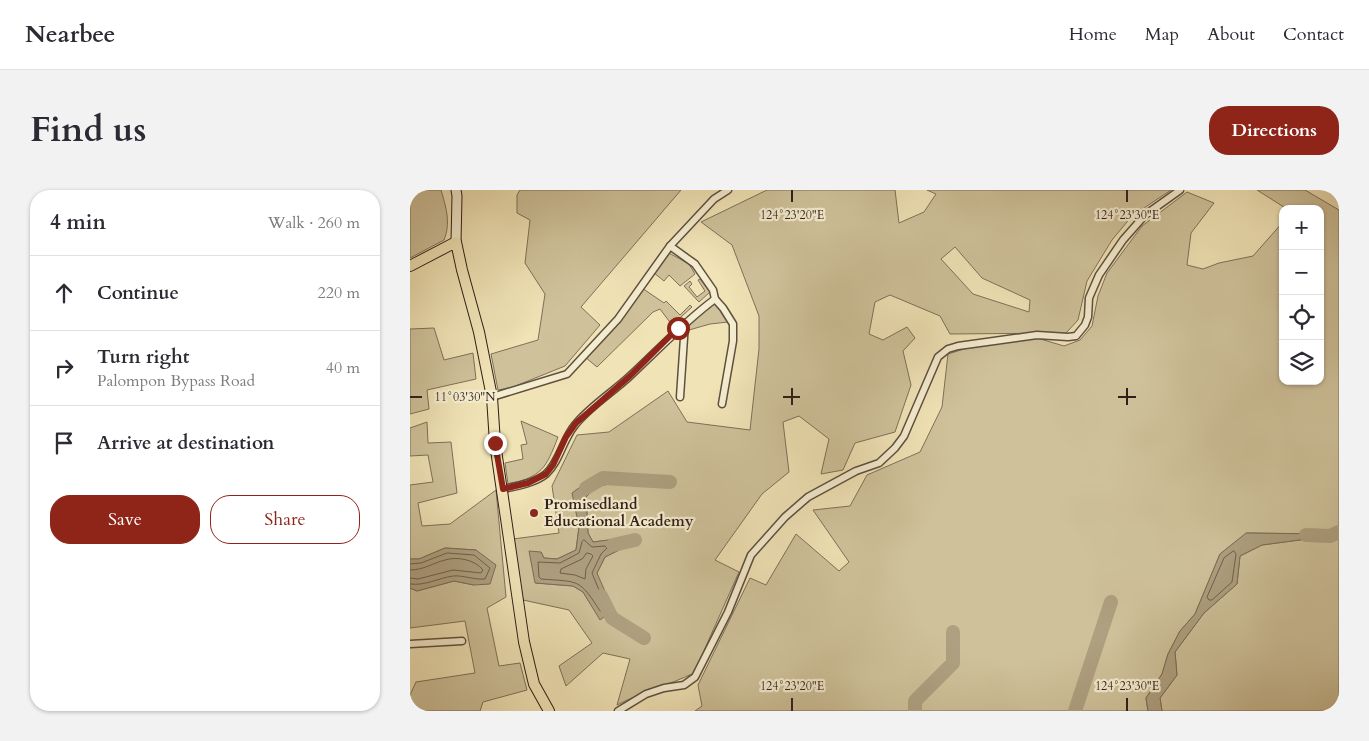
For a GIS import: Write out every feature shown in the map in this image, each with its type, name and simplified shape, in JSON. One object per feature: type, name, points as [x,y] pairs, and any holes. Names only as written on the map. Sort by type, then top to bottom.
[{"type":"main road","points":[[456,190],[458,196],[456,242],[479,332],[492,398],[495,443],[524,642],[534,684],[549,711]]},
{"type":"main road","points":[[410,266],[456,242]]},
{"type":"street","points":[[492,398],[566,374],[618,319],[670,246],[714,199],[728,190]]},
{"type":"street","points":[[618,711],[646,694],[664,688],[684,685],[695,677],[728,612],[750,555],[785,517],[808,497],[856,471],[879,463],[895,448],[904,436],[938,357],[948,349],[958,346],[1037,335],[1076,336],[1088,317],[1089,298],[1099,275],[1123,240],[1145,214],[1180,190]]},
{"type":"street","points":[[670,246],[696,264],[713,290],[715,299],[723,308],[732,324],[733,341],[722,404]]},
{"type":"street","points":[[503,489],[528,483],[546,474],[553,465],[566,437],[576,423],[630,376],[685,323],[715,299]]},
{"type":"street","points":[[680,397],[685,323]]},
{"type":"street","points":[[410,644],[462,641]]},
{"type":"shaded area","points":[[410,190],[441,190],[446,209],[447,227],[444,240],[410,258]]},
{"type":"shaded area","points":[[520,190],[681,190],[581,307],[600,325],[565,366],[513,387],[498,390],[491,354],[538,340],[545,294],[525,263],[530,220],[517,213],[517,195]]},
{"type":"shaded area","points":[[767,190],[895,190],[899,223],[924,212],[936,194],[927,190],[1171,190],[1132,216],[1112,240],[1087,281],[1078,320],[1066,333],[950,334],[940,316],[890,295],[875,302],[869,334],[883,340],[907,327],[915,338],[903,351],[911,385],[895,432],[855,443],[843,470],[821,474],[829,439],[799,416],[783,422],[789,472],[762,494],[715,560],[739,572],[694,673],[617,705],[630,659],[603,653],[566,686],[559,666],[592,643],[569,610],[523,600],[513,539],[559,533],[552,486],[577,435],[609,432],[668,391],[687,422],[750,430],[759,349],[759,316],[732,245],[701,222]],"holes":[[[955,247],[982,278],[1030,300],[1029,312],[973,294],[941,259]],[[615,476],[616,482],[596,487],[586,497],[588,533],[593,542],[630,538],[631,544],[605,557],[597,573],[600,619],[583,592],[573,586],[536,583],[541,552],[544,558],[557,559],[576,550],[579,527],[573,493]]]},
{"type":"shaded area","points":[[1257,190],[1305,190],[1339,210],[1339,711],[1162,711],[1160,698],[1177,675],[1175,652],[1204,613],[1237,584],[1240,556],[1262,545],[1322,537],[1325,534],[1247,533],[1220,554],[1195,614],[1180,631],[1168,654],[1162,674],[1146,698],[1148,711],[695,711],[702,706],[698,685],[750,578],[766,585],[796,534],[839,571],[849,562],[813,510],[850,506],[867,475],[920,452],[942,407],[948,354],[980,344],[1037,338],[1064,346],[1080,340],[1092,326],[1098,296],[1107,273],[1142,226],[1187,192],[1214,203],[1191,233],[1187,265],[1203,269],[1219,263],[1253,256],[1279,227],[1279,385],[1324,385],[1324,205],[1281,205]]},
{"type":"shaded area","points":[[669,253],[689,264],[695,274],[680,286],[669,275],[664,281],[653,272]]},
{"type":"shaded area","points":[[700,279],[710,292],[699,302],[684,286],[690,281],[692,284],[689,287],[697,297],[705,291],[698,280]]},
{"type":"shaded area","points":[[642,288],[664,303],[666,301],[680,315],[690,305],[692,307],[672,325],[660,309],[653,312],[597,367],[585,357]]},
{"type":"shaded area","points":[[713,303],[717,304],[728,322],[710,324],[689,330],[688,323]]},
{"type":"shaded area","points":[[434,328],[444,360],[473,353],[476,379],[427,390],[429,409],[410,414],[410,329]]},
{"type":"shaded area","points":[[521,421],[558,437],[546,464],[541,470],[528,478],[508,484],[505,463],[523,459],[521,445],[527,444]]},
{"type":"shaded area","points":[[427,422],[428,443],[451,442],[457,493],[418,503],[422,526],[450,524],[496,490],[506,597],[487,608],[499,666],[520,663],[527,690],[483,702],[480,711],[410,711],[410,695],[416,682],[475,673],[465,621],[410,628],[410,588],[417,591],[454,581],[474,585],[476,550],[445,548],[419,559],[410,559],[410,485],[433,482],[428,455],[410,456],[410,428]]},
{"type":"water","points":[[615,476],[616,482],[596,487],[586,497],[588,533],[593,542],[630,537],[631,544],[605,557],[597,573],[613,610],[600,620],[583,592],[573,586],[535,583],[529,551],[541,552],[544,558],[557,559],[576,550],[579,527],[572,493],[587,482]]},
{"type":"water","points":[[1246,533],[1325,534],[1322,537],[1262,545],[1240,556],[1237,584],[1204,613],[1175,652],[1177,675],[1160,698],[1162,711],[1148,711],[1146,698],[1162,674],[1168,654],[1180,631],[1195,614],[1220,554]]},
{"type":"water","points":[[445,548],[476,550],[496,565],[490,584],[474,585],[454,581],[417,591],[410,588],[410,559],[419,559]]},
{"type":"waterway","points":[[586,488],[603,478],[670,482]]},
{"type":"waterway","points":[[1306,535],[1330,536],[1339,532]]},
{"type":"waterway","points":[[613,545],[635,540]]},
{"type":"waterway","points":[[601,596],[612,618],[644,638]]},
{"type":"waterway","points":[[1075,711],[1111,602]]},
{"type":"waterway","points":[[915,711],[915,701],[953,663],[953,632]]},
{"type":"place","name":"Promisedland Educational Academy","points":[[534,513]]},
{"type":"route","points":[[495,443],[503,489],[528,483],[546,474],[560,453],[566,437],[576,423],[630,376],[678,328]]}]
